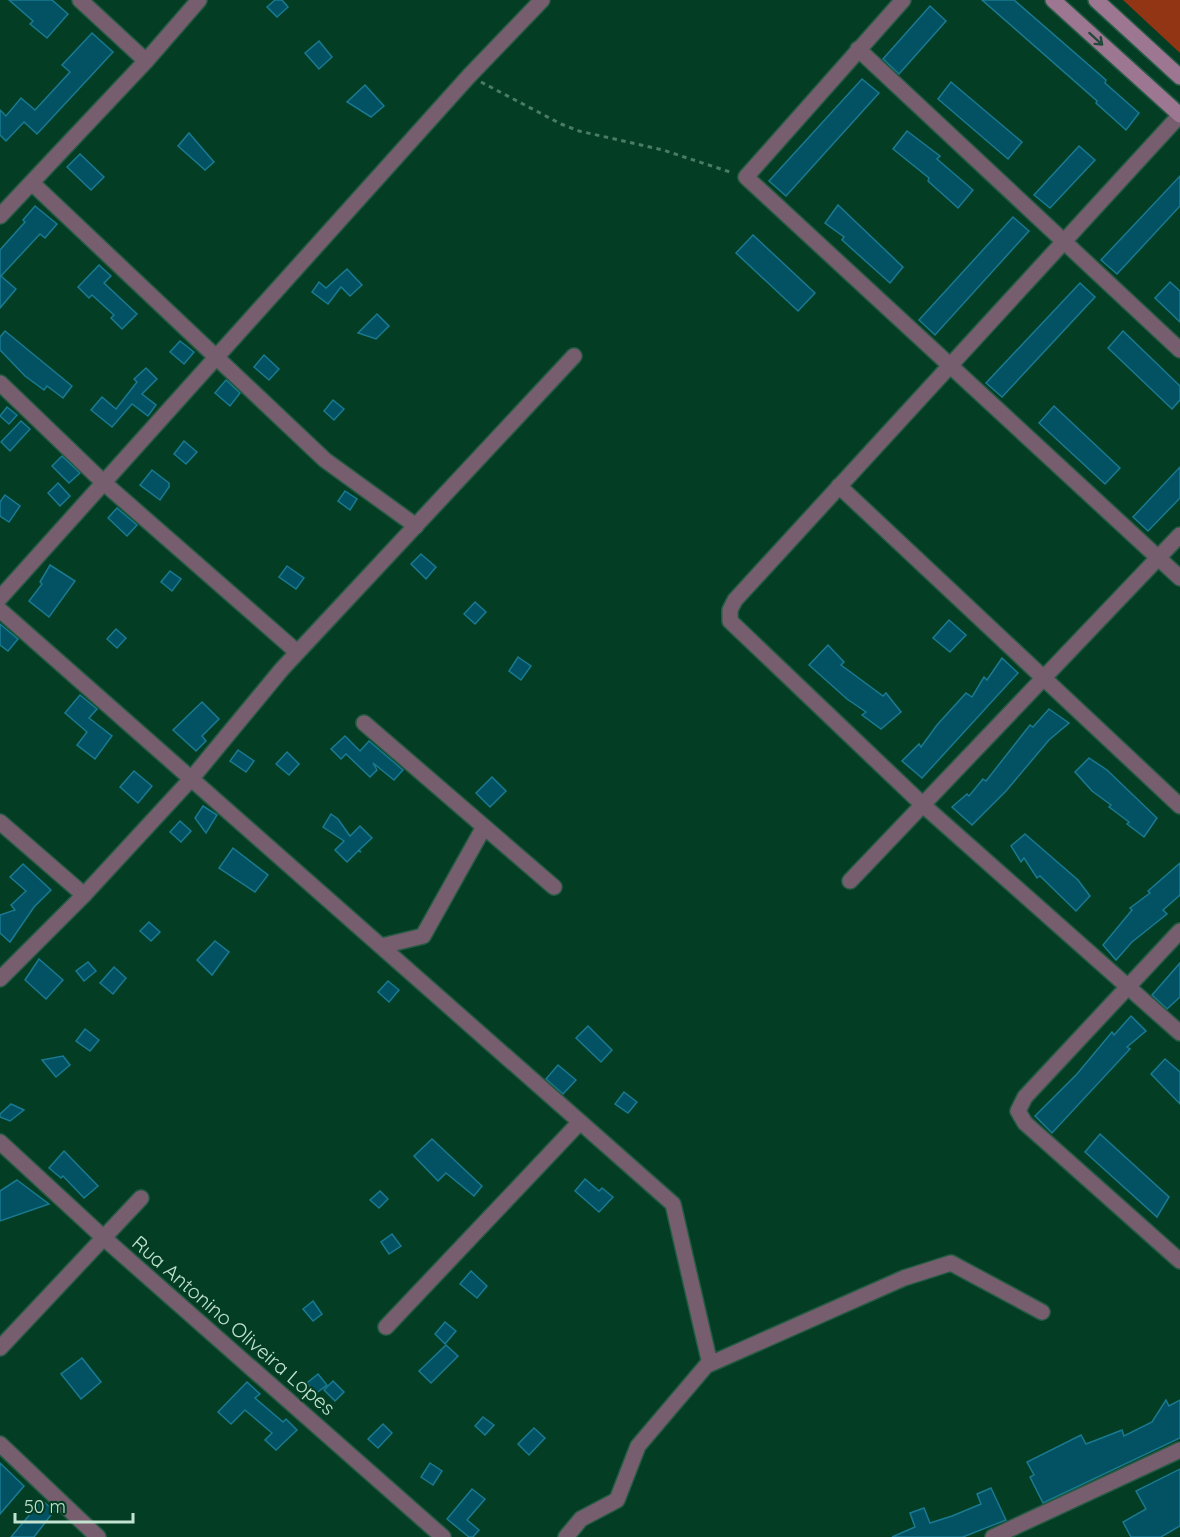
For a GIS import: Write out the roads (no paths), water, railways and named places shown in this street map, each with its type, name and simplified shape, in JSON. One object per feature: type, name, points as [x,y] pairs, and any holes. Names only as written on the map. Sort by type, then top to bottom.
[{"type":"street","points":[[80,0],[146,61]]},
{"type":"street","points":[[0,216],[146,61],[199,0]]},
{"type":"street","points":[[0,598],[103,482],[219,358],[469,76],[542,0]]},
{"type":"street","points":[[903,0],[746,177],[1180,578]]},
{"type":"street","points":[[1053,0],[1180,115],[735,600],[729,617],[923,805],[1180,1033]]},
{"type":"street","points":[[1096,0],[1180,77]]},
{"type":"street","points":[[858,49],[1180,350]]},
{"type":"street","points":[[32,183],[325,460],[416,526]]},
{"type":"street","points":[[0,979],[84,895],[192,778],[297,652],[574,356]]},
{"type":"street","points":[[0,384],[103,482],[297,652]]},
{"type":"street","points":[[839,486],[1180,806]]},
{"type":"street","points":[[850,881],[1180,535]]},
{"type":"street","points":[[0,610],[673,1204],[710,1362]]},
{"type":"street","points":[[364,723],[554,887]]},
{"type":"street","points":[[0,822],[84,895]]},
{"type":"street","points":[[382,946],[423,936],[484,827]]},
{"type":"street","points":[[1180,931],[1025,1096],[1018,1111],[1025,1123],[1180,1261]]},
{"type":"street","points":[[386,1327],[580,1122]]},
{"type":"street","name":"Rua Antonino Oliveira Lopes","points":[[0,1142],[105,1239],[443,1537]]},
{"type":"street","points":[[0,1348],[105,1239],[141,1198]]},
{"type":"street","points":[[566,1537],[581,1520],[617,1500],[638,1446],[690,1381],[710,1362],[904,1278],[951,1263],[1042,1312]]},
{"type":"street","points":[[0,1444],[98,1537]]},
{"type":"street","points":[[993,1537],[1180,1450]]}]
